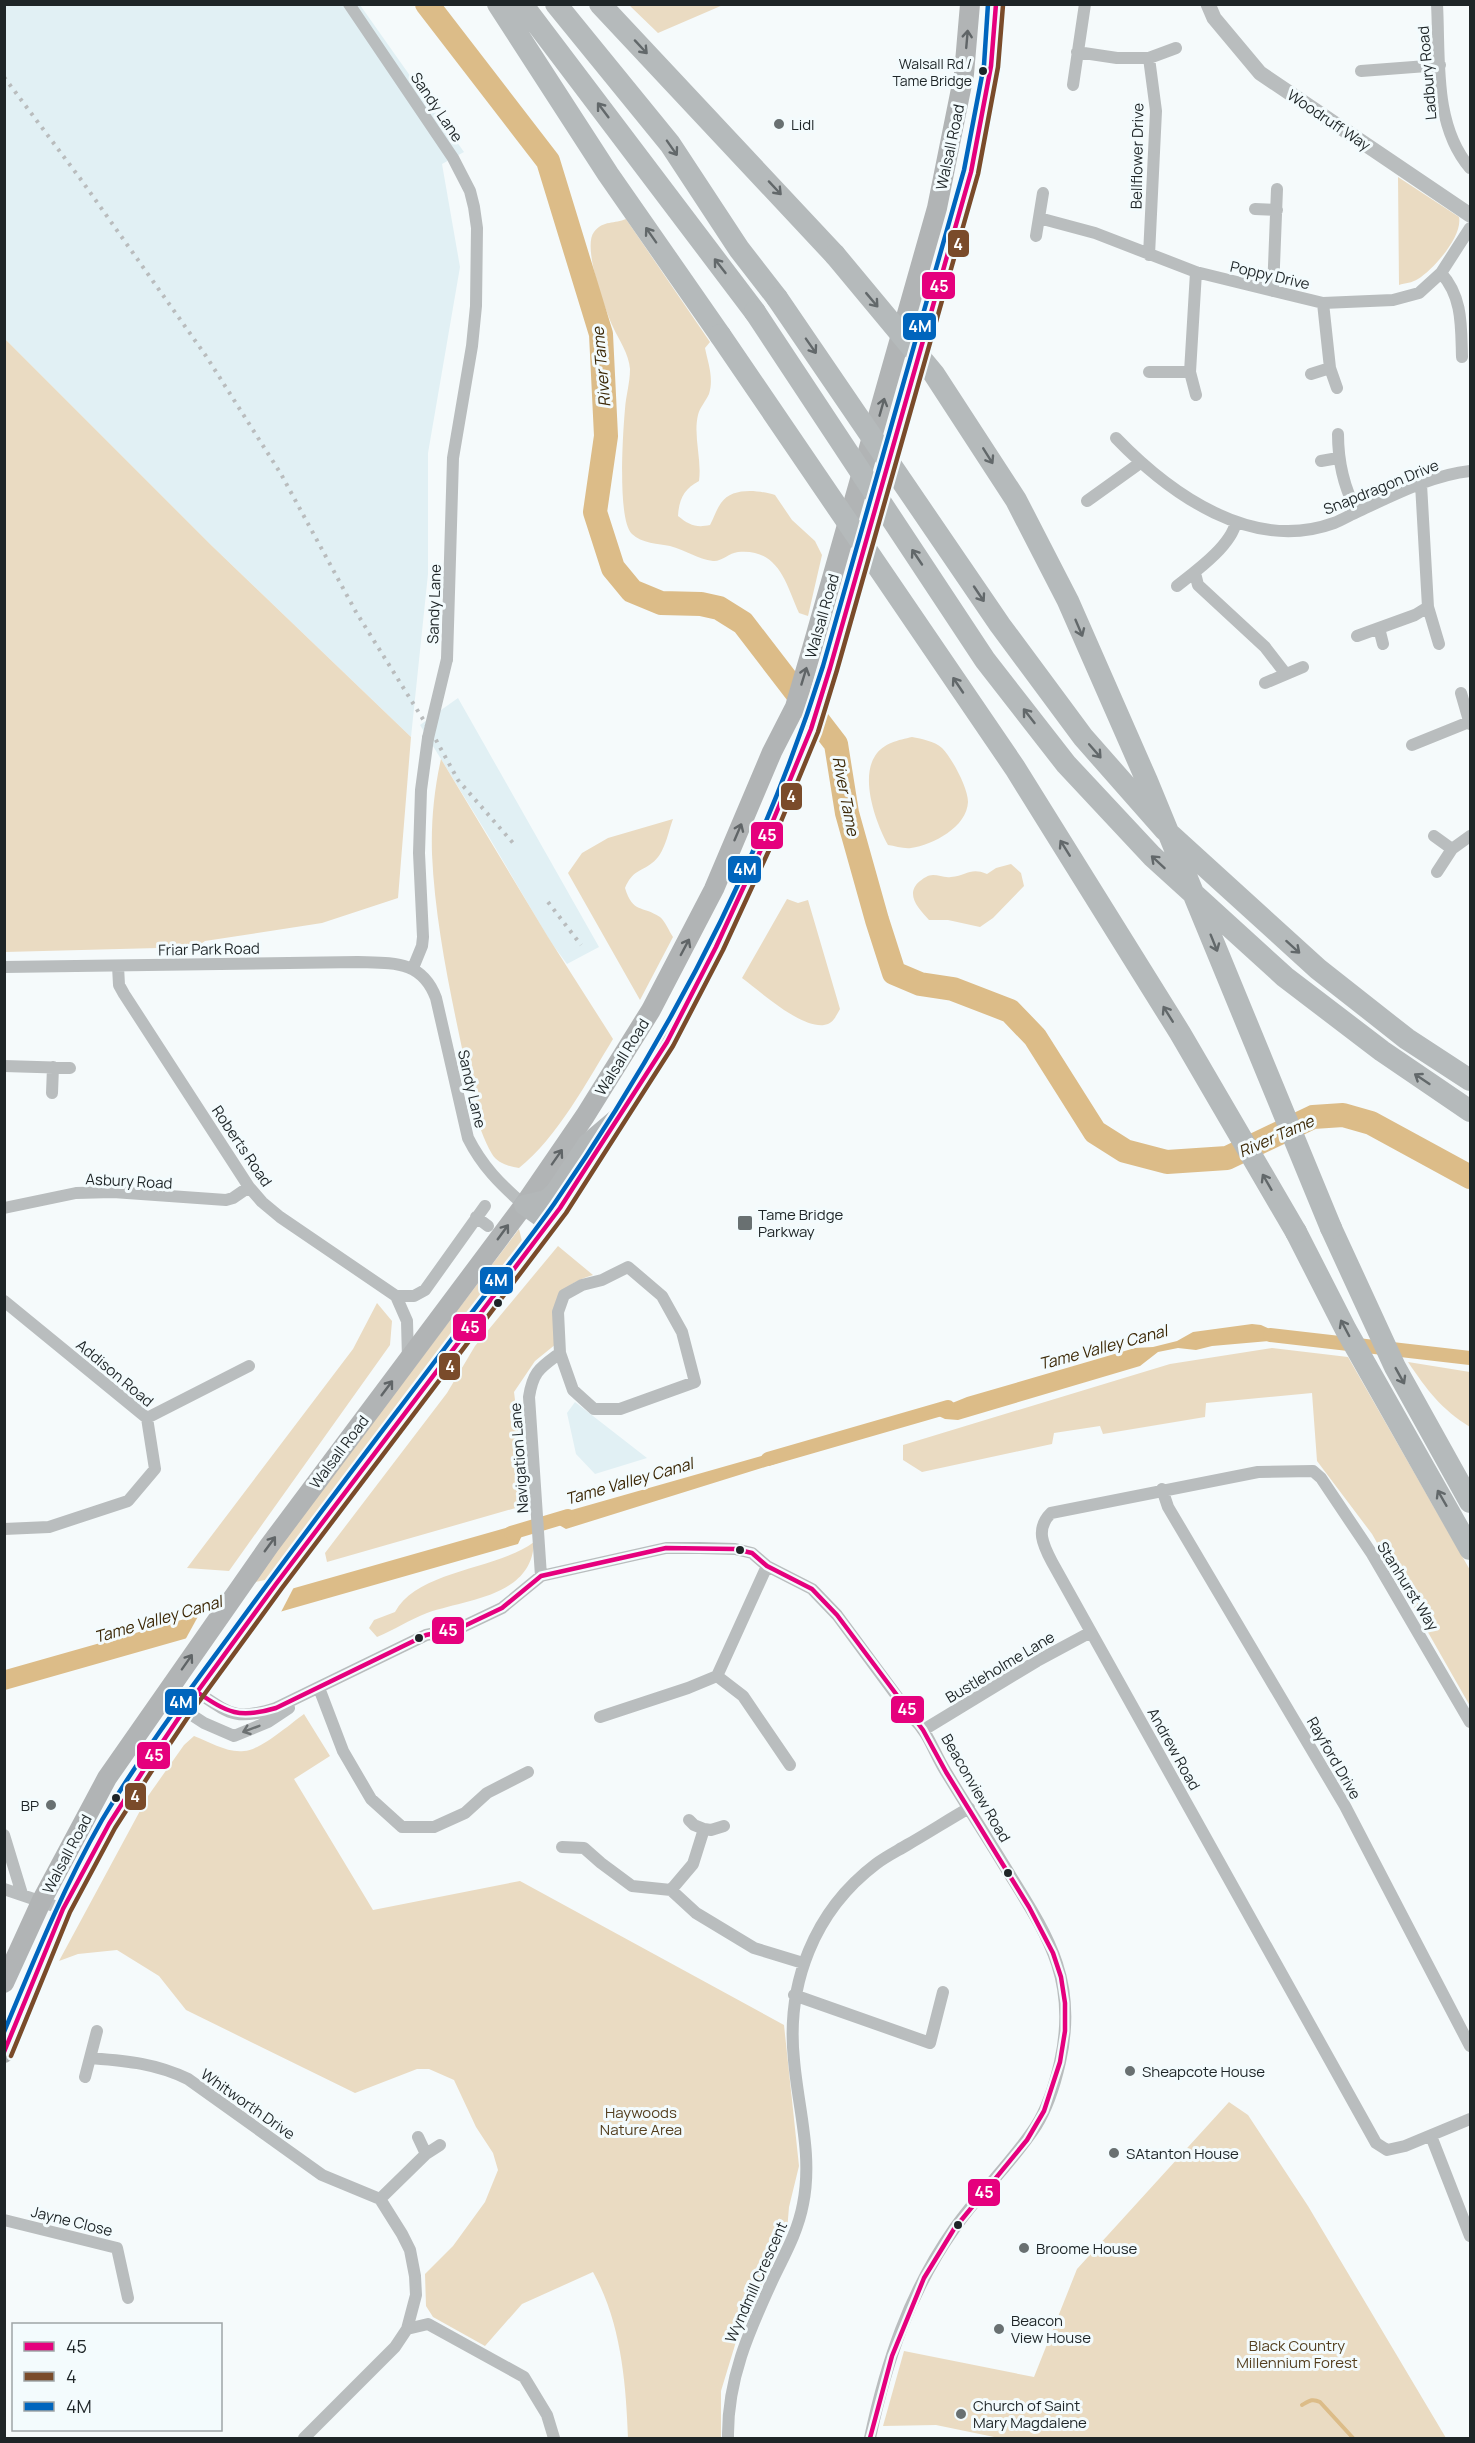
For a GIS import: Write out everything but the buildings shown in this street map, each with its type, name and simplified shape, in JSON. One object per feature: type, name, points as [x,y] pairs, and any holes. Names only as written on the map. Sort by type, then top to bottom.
[{"type":"highway","points":[[479,4],[608,174]]},
{"type":"highway","points":[[498,4],[608,174],[1015,768],[1180,1033],[1296,1232],[1346,1330],[1470,1549]]},
{"type":"highway","points":[[522,4],[755,312],[985,660],[1066,764],[1152,856],[1285,977],[1382,1051],[1470,1111]]},
{"type":"highway","points":[[556,4],[669,144],[739,249],[777,298],[1000,625],[1083,737],[1164,829],[1318,969],[1407,1039],[1470,1080]]},
{"type":"highway","points":[[600,4],[835,255],[940,383],[1016,500],[1068,601],[1147,781],[1331,1228],[1395,1367],[1470,1502]]},
{"type":"highway","points":[[524,1205],[546,1200],[555,1192],[587,1144],[620,1116]]},
{"type":"highway","points":[[524,1205],[549,1223]]},
{"type":"main road","name":"Walsall Road","points":[[4,2053],[63,1909],[183,1696],[202,1641],[408,1359],[524,1205],[619,1063],[651,1010],[714,889],[772,752],[795,707],[813,645],[915,290],[941,153],[964,74],[970,4]]},
{"type":"main road","name":"Walsall Road","points":[[4,1983],[42,1900],[99,1794],[238,1635],[549,1223],[635,1094],[692,995],[763,845],[811,729],[830,668],[921,353],[974,158],[991,66],[996,4]]},
{"type":"main road","points":[[941,153],[974,158]]},
{"type":"street","name":"Sandy Lane","points":[[349,4],[453,158],[470,191],[474,207],[477,228],[476,306],[472,345],[453,458],[447,659],[428,738],[421,790],[419,853],[423,937],[422,946],[413,968],[431,985],[436,998],[468,1138],[477,1157],[489,1173],[524,1205]]},
{"type":"street","points":[[1073,85],[1085,4]]},
{"type":"street","name":"Woodruff Way","points":[[1208,4],[1214,18],[1260,73],[1470,215]]},
{"type":"street","name":"Ladbury Road","points":[[1437,4],[1443,115],[1451,140],[1470,168]]},
{"type":"street","points":[[1077,52],[1117,58],[1149,58],[1176,48]]},
{"type":"street","name":"Bellflower Drive","points":[[1149,58],[1156,111],[1149,255]]},
{"type":"street","points":[[1361,71],[1440,65]]},
{"type":"street","points":[[1273,291],[1277,189]]},
{"type":"street","points":[[1036,236],[1043,193]]},
{"type":"street","points":[[1255,209],[1277,210]]},
{"type":"street","name":"Poppy Drive","points":[[1039,218],[1095,233],[1196,272],[1323,303],[1393,300],[1419,293],[1441,273],[1470,228]]},
{"type":"street","points":[[1196,272],[1190,372],[1196,395]]},
{"type":"street","points":[[1441,273],[1451,284],[1466,321],[1462,357]]},
{"type":"street","points":[[1323,303],[1330,368],[1337,388]]},
{"type":"street","points":[[1311,374],[1330,368]]},
{"type":"street","points":[[1149,372],[1190,372]]},
{"type":"street","points":[[1338,434],[1338,458],[1347,495],[1357,512]]},
{"type":"street","name":"Snapdragon Drive","points":[[1116,438],[1140,463],[1169,486],[1205,508],[1236,522],[1292,533],[1334,523],[1421,484],[1470,471]]},
{"type":"street","points":[[1321,461],[1338,458]]},
{"type":"street","points":[[1088,501],[1140,463]]},
{"type":"street","points":[[1421,484],[1428,607],[1439,644]]},
{"type":"street","points":[[1177,586],[1195,573],[1230,538],[1236,522]]},
{"type":"street","points":[[1195,573],[1198,585],[1265,647],[1286,673]]},
{"type":"street","points":[[1357,636],[1415,615],[1428,607]]},
{"type":"street","points":[[1379,628],[1383,644]]},
{"type":"street","points":[[1265,683],[1303,667]]},
{"type":"street","points":[[1412,745],[1470,723],[1461,693]]},
{"type":"street","points":[[1434,836],[1452,849]]},
{"type":"street","points":[[1437,872],[1452,849],[1470,836]]},
{"type":"street","name":"Friar Park Road","points":[[4,967],[358,962],[392,963],[413,968]]},
{"type":"street","name":"Roberts Road","points":[[118,966],[119,985],[124,994],[249,1187],[262,1202],[280,1216],[396,1296]]},
{"type":"street","points":[[4,1066],[70,1068]]},
{"type":"street","points":[[52,1093],[53,1067]]},
{"type":"street","name":"Asbury Road","points":[[4,1208],[76,1193],[113,1192],[226,1200],[249,1187]]},
{"type":"street","points":[[408,1359],[408,1321],[396,1296],[414,1296],[425,1290],[485,1206]]},
{"type":"street","points":[[476,1217],[488,1226]]},
{"type":"street","points":[[628,1267],[662,1296],[682,1332],[695,1382],[620,1409],[594,1409],[573,1390],[561,1353],[558,1312],[564,1295],[582,1285],[602,1280],[628,1267]]},
{"type":"street","name":"Addison Road","points":[[4,1301],[147,1418],[155,1469],[128,1501],[49,1527],[4,1529]]},
{"type":"street","name":"Navigation Lane","points":[[541,1576],[529,1397],[537,1369],[561,1353]]},
{"type":"street","points":[[147,1418],[249,1366]]},
{"type":"street","name":"Andrew Road","points":[[1313,1472],[1258,1472],[1162,1489],[1051,1513],[1043,1521],[1041,1532],[1043,1545],[1376,2143],[1388,2150],[1431,2136],[1470,2119]]},
{"type":"street","name":"Stanhurst Way","points":[[1313,1472],[1321,1478],[1372,1554],[1470,1722]]},
{"type":"street","name":"Rayford Drive","points":[[1162,1489],[1168,1507],[1345,1806],[1470,2046]]},
{"type":"street","name":"Beaconview Road","points":[[319,1688],[426,1635],[460,1628],[502,1608],[541,1576],[666,1548],[735,1549],[752,1553],[767,1566],[812,1589],[837,1615],[913,1718],[925,1729],[944,1770],[1038,1923],[1062,1975],[1066,2021],[1054,2087],[1037,2125],[954,2228],[915,2295],[881,2385],[870,2439]]},
{"type":"street","points":[[600,1717],[717,1676],[767,1566]]},
{"type":"street","name":"Bustleholme Lane","points":[[925,1729],[1037,1661],[1091,1632]]},
{"type":"street","points":[[717,1676],[743,1696],[790,1765]]},
{"type":"street","points":[[183,1696],[229,1713],[254,1715],[276,1708],[319,1688]]},
{"type":"street","points":[[183,1696],[204,1723],[234,1736],[268,1722],[319,1688]]},
{"type":"street","points":[[319,1688],[343,1751],[371,1799],[402,1827],[434,1827],[465,1813],[487,1794],[528,1772]]},
{"type":"street","name":"Wyndmill Crescent","points":[[728,2439],[728,2420],[736,2369],[748,2331],[797,2229],[804,2202],[807,2156],[794,2060],[792,2021],[794,1995],[803,1963],[830,1912],[876,1864],[969,1808]]},
{"type":"street","points":[[689,1820],[704,1829],[711,1830],[724,1826]]},
{"type":"street","points":[[671,1890],[693,1864],[704,1829]]},
{"type":"street","points":[[6,1844],[22,1894]]},
{"type":"street","points":[[562,1847],[584,1848],[632,1886],[671,1890],[696,1913],[754,1948],[803,1963]]},
{"type":"street","points":[[4,1889],[63,1909]]},
{"type":"street","points":[[794,1995],[930,2043],[943,1992]]},
{"type":"street","points":[[85,2077],[97,2031]]},
{"type":"street","name":"Whitworth Drive","points":[[90,2058],[134,2062],[165,2068],[188,2079],[322,2175],[380,2199]]},
{"type":"street","points":[[1431,2136],[1470,2236]]},
{"type":"street","points":[[418,2137],[426,2154]]},
{"type":"street","points":[[304,2439],[395,2347],[406,2329],[416,2295],[416,2276],[406,2242],[380,2199],[426,2154],[440,2145]]},
{"type":"street","name":"Jayne Close","points":[[4,2220],[117,2248],[128,2298]]},
{"type":"street","points":[[406,2329],[428,2324],[524,2377],[547,2415],[554,2439]]},
{"type":"shaded area","points":[[4,5],[360,5],[464,152],[442,164],[460,267],[428,453],[428,574],[411,737],[211,545],[5,339]]},
{"type":"shaded area","points":[[458,698],[599,947],[567,964],[550,941],[420,725]]},
{"type":"shaded area","points":[[1252,1324],[1261,1325],[1288,1337],[1282,1340],[1212,1346],[1196,1350],[1178,1348],[1158,1352],[1140,1366],[958,1420],[945,1419],[930,1412],[967,1397],[1135,1348],[1153,1347],[1177,1341],[1193,1332]]},
{"type":"shaded area","points":[[575,1402],[647,1458],[595,1474],[576,1454],[567,1413]]},
{"type":"shaded area","points":[[772,1453],[783,1454],[781,1462],[566,1529],[552,1521],[561,1513]]},
{"type":"shaded area","points":[[513,1526],[526,1527],[518,1544],[5,1690],[5,1670]]},
{"type":"green space","points":[[629,5],[723,5],[658,33]]},
{"type":"green space","points":[[1398,177],[1459,217],[1459,225],[1452,243],[1439,260],[1418,279],[1399,285]]},
{"type":"green space","points":[[626,219],[710,342],[705,348],[711,382],[709,394],[699,412],[697,423],[699,481],[683,495],[678,516],[693,525],[710,525],[721,503],[732,494],[753,491],[775,495],[792,520],[815,541],[822,555],[808,616],[799,613],[779,570],[763,556],[752,552],[738,552],[716,561],[707,560],[670,546],[640,539],[632,534],[627,526],[624,512],[622,455],[630,369],[626,353],[600,293],[591,251],[591,240],[598,228]]},
{"type":"green space","points":[[5,339],[211,545],[411,737],[398,898],[322,923],[205,941],[196,947],[5,952]]},
{"type":"green space","points":[[912,737],[942,748],[955,766],[968,802],[962,819],[947,833],[929,843],[905,848],[888,845],[871,801],[869,777],[875,756],[882,748]]},
{"type":"green space","points":[[441,759],[548,937],[613,1039],[559,1125],[533,1156],[519,1168],[497,1160],[481,1131],[471,1095],[449,982],[436,905],[432,854],[436,782]]},
{"type":"green space","points":[[673,819],[660,854],[652,863],[634,875],[625,888],[631,902],[660,917],[673,937],[640,1000],[568,873],[582,853],[608,838]]},
{"type":"green space","points":[[1011,864],[1021,873],[1024,886],[993,918],[980,927],[948,920],[929,920],[913,896],[915,886],[928,876],[951,877],[976,871],[987,874],[996,868]]},
{"type":"green space","points":[[787,899],[798,903],[808,900],[840,1009],[830,1023],[824,1025],[804,1021],[793,1015],[742,978]]},
{"type":"green space","points":[[519,1229],[523,1245],[270,1579],[251,1583]]},
{"type":"green space","points":[[558,1246],[593,1275],[570,1285],[562,1292],[554,1309],[556,1344],[535,1361],[514,1392],[518,1424],[519,1507],[327,1562],[325,1553],[447,1393],[475,1346]]},
{"type":"green space","points":[[377,1303],[392,1321],[390,1345],[229,1571],[187,1568],[353,1349]]},
{"type":"green space","points":[[1272,1348],[1348,1357],[1470,1570],[1470,1706],[1372,1534],[1317,1461],[1312,1393],[1206,1403],[1205,1417],[1103,1434],[1100,1426],[1054,1433],[1052,1444],[922,1472],[903,1460],[903,1445],[1170,1364]]},
{"type":"green space","points":[[1408,1362],[1470,1372],[1470,1427],[1435,1398]]},
{"type":"green space","points":[[534,1542],[530,1560],[522,1574],[510,1585],[495,1593],[427,1613],[377,1637],[369,1628],[374,1620],[395,1612],[406,1598],[421,1587],[500,1559]]},
{"type":"green space","name":"Haywoods Nature Area","points":[[304,1714],[330,1756],[294,1779],[373,1910],[520,1881],[784,2025],[799,2166],[789,2207],[787,2231],[738,2335],[721,2391],[721,2438],[628,2438],[626,2396],[616,2332],[610,2311],[593,2272],[522,2304],[485,2346],[433,2317],[426,2306],[425,2274],[453,2246],[485,2202],[498,2170],[493,2153],[476,2127],[454,2080],[429,2069],[417,2069],[355,2093],[186,2010],[159,1976],[117,1950],[78,1954],[59,1961],[148,1796],[184,1745],[194,1736],[231,1750],[251,1750]]},
{"type":"green space","name":"Black Country Millennium Forest","points":[[1229,2102],[1248,2115],[1308,2206],[1446,2438],[999,2438],[936,2425],[883,2426],[904,2351],[1034,2377],[1077,2269]]},
{"type":"pier","points":[[295,1585],[280,1614],[184,1642],[201,1611]]},
{"type":"waterway","name":"River Tame","points":[[427,4],[548,161],[601,334],[606,436],[595,512],[613,568],[632,591],[661,603],[701,604],[719,608],[743,623],[836,744],[847,813],[894,973],[920,984],[953,989],[1010,1011],[1035,1037],[1095,1132],[1125,1151],[1167,1162],[1227,1158],[1313,1117],[1343,1115],[1371,1123],[1470,1177]]},
{"type":"waterway","points":[[1270,1335],[1470,1358]]},
{"type":"waterway","points":[[768,1459],[948,1407]]},
{"type":"waterway","name":"Tame Valley Canal","points":[[511,1533],[568,1516]]},
{"type":"waterway","points":[[1302,2405],[1313,2400],[1320,2402],[1353,2438]]},
{"type":"railway","points":[[4,77],[82,181],[206,356],[281,474],[356,612],[436,740],[458,780],[513,843]]},
{"type":"railway","points":[[548,902],[581,945]]},
{"type":"transit line","name":"4M","points":[[4,2032],[74,1872],[102,1820],[132,1773],[180,1703],[286,1559],[554,1204],[636,1077],[709,945],[742,877],[799,737],[823,666],[964,170],[984,65],[988,4]]},
{"type":"transit line","name":"45","points":[[4,2052],[63,1909],[109,1824],[145,1768],[184,1710],[276,1584],[560,1208],[667,1042],[716,947],[763,845],[811,729],[830,668],[971,172],[991,66],[996,4]]},
{"type":"transit line","name":"4","points":[[11,2056],[70,1912],[115,1828],[151,1772],[190,1714],[282,1588],[566,1213],[673,1046],[723,950],[770,848],[818,732],[837,670],[978,174],[998,67],[1003,5]]},
{"type":"transit line","name":"45","points":[[197,1692],[217,1705],[234,1712],[252,1713],[276,1708],[426,1635],[460,1628],[502,1608],[541,1576],[666,1548],[735,1549],[752,1553],[767,1566],[812,1589],[837,1615],[923,1730],[946,1772],[1029,1907],[1053,1953],[1061,1977],[1065,2003],[1065,2031],[1060,2062],[1044,2111],[1027,2140],[954,2229],[924,2278],[892,2356],[870,2438]]},
{"type":"place","name":"Walsall Rd / Tame Bridge","points":[[983,71]]},
{"type":"place","name":"Lidl","points":[[779,124]]},
{"type":"place","name":"Tame Bridge Parkway","points":[[745,1223]]},
{"type":"place","name":"BP","points":[[51,1805]]},
{"type":"place","name":"Sheapcote House","points":[[1130,2071]]},
{"type":"place","name":"SAtanton House","points":[[1114,2153]]},
{"type":"place","name":"Broome House","points":[[1024,2248]]},
{"type":"place","name":"Beacon View House","points":[[999,2329]]},
{"type":"place","name":"Church of Saint Mary Magdalene","points":[[961,2414]]}]
